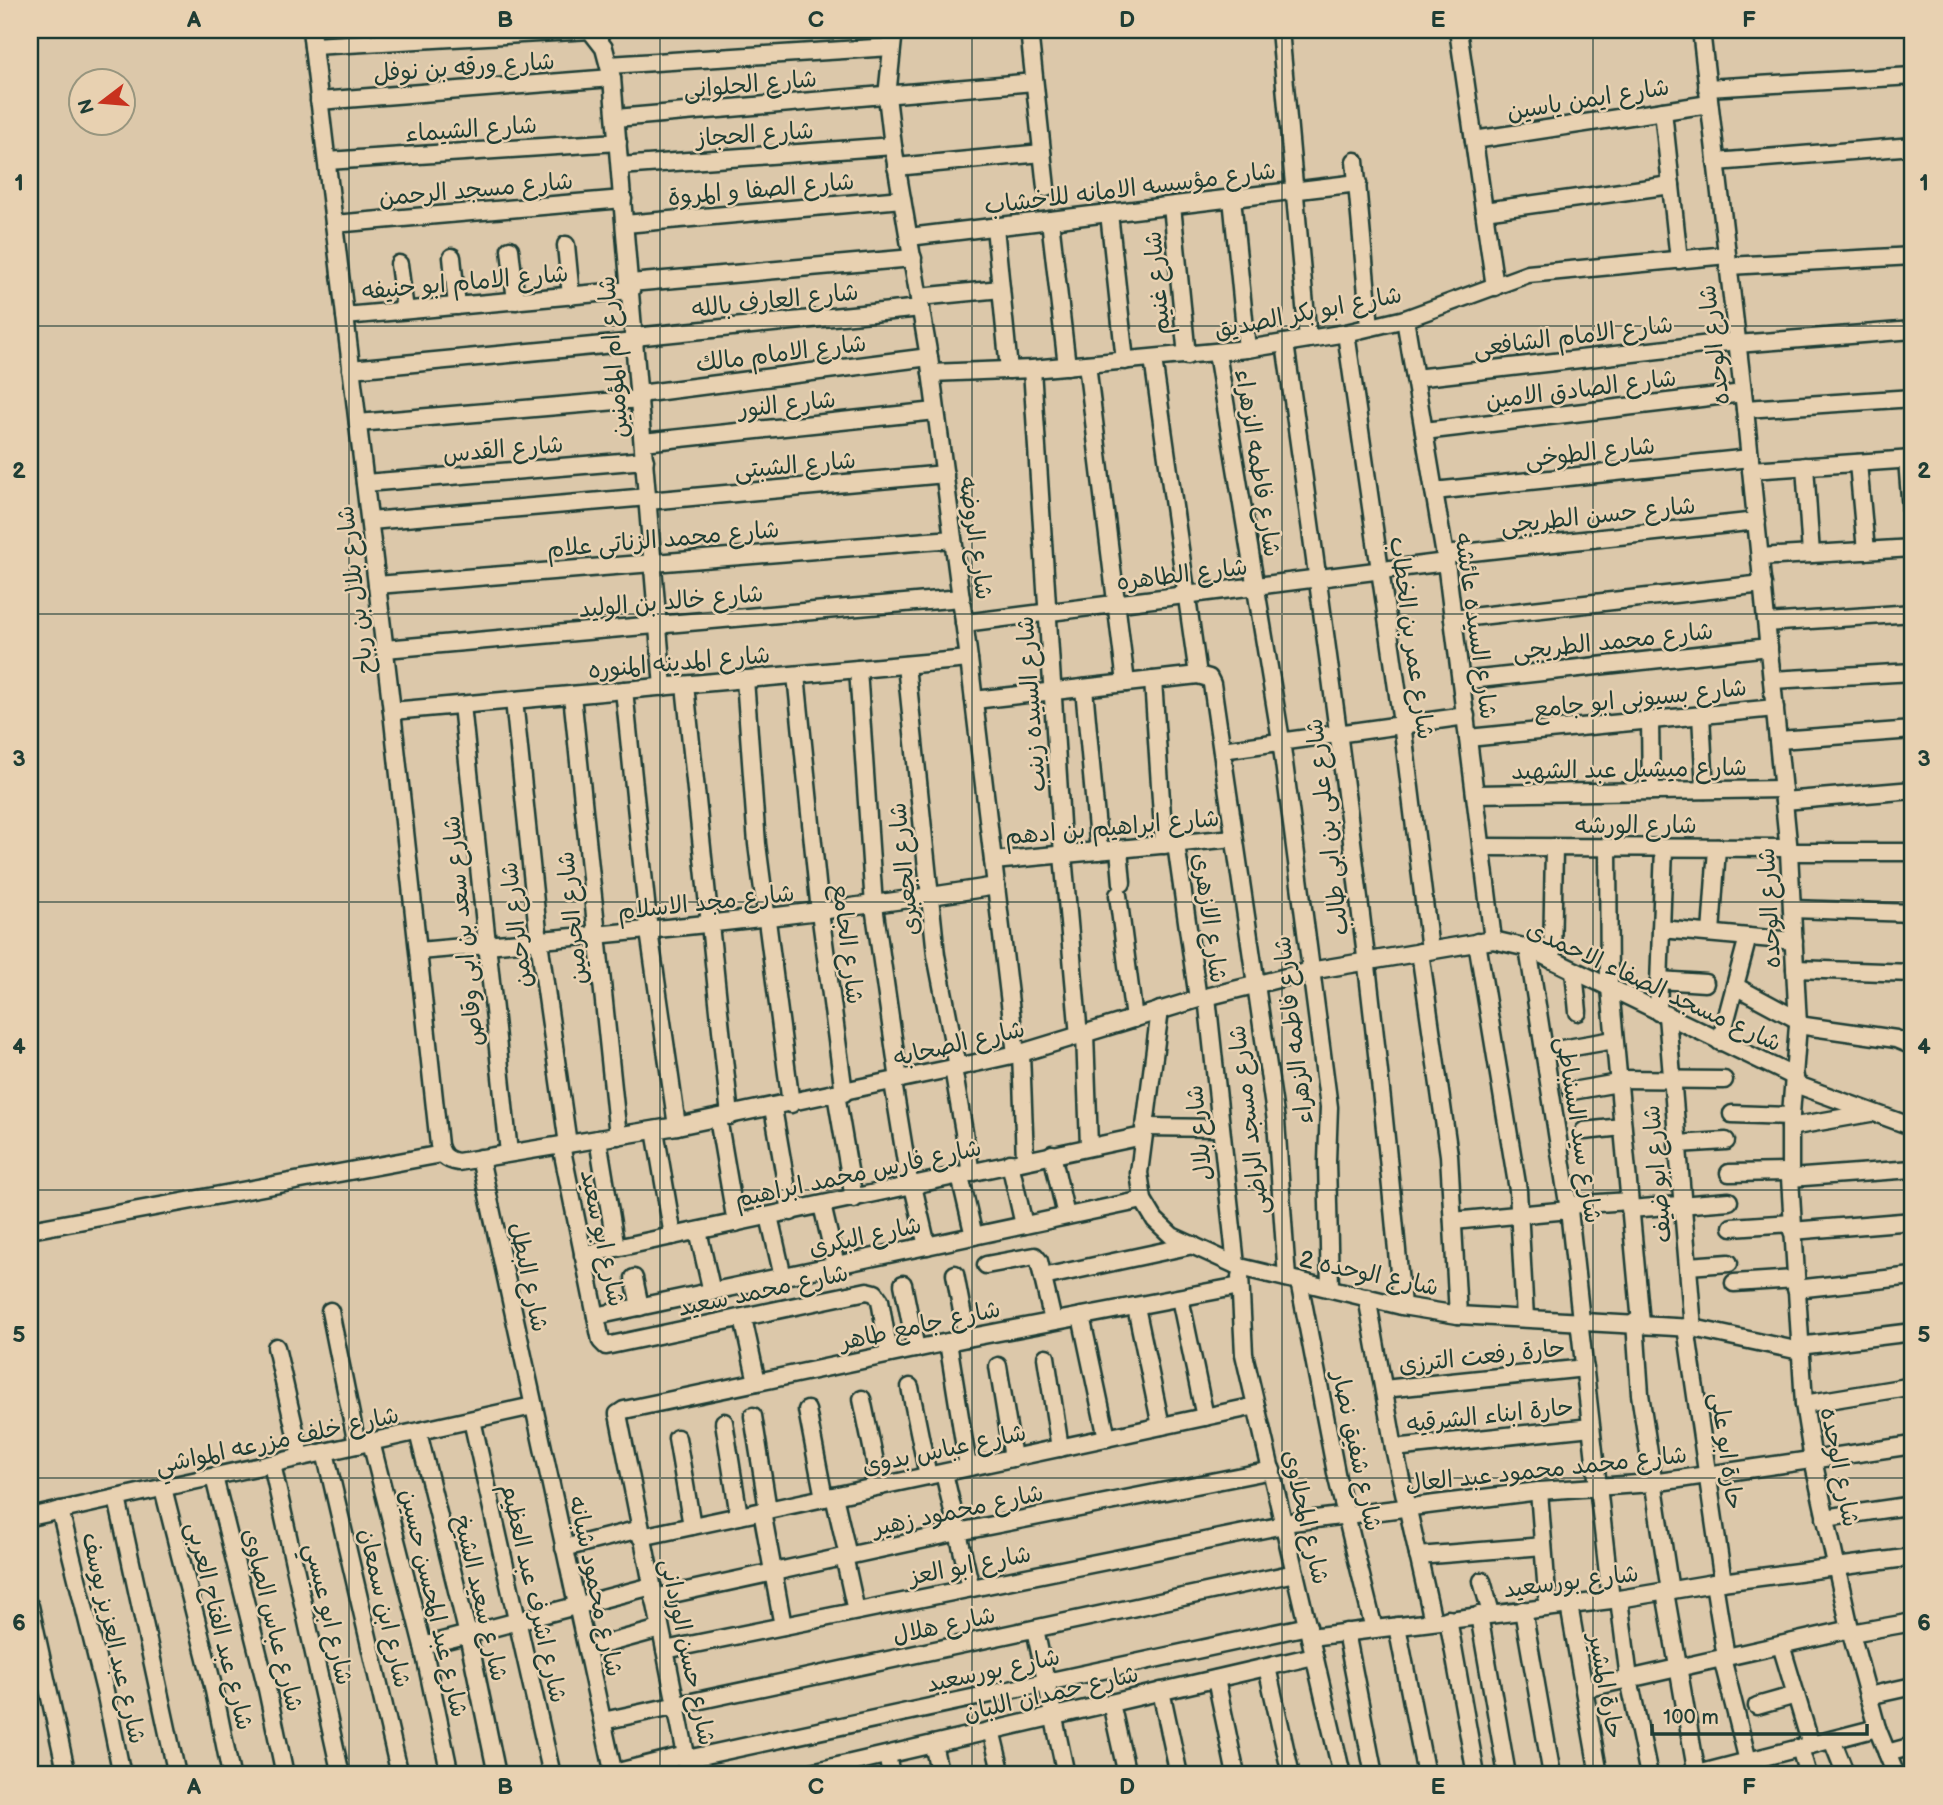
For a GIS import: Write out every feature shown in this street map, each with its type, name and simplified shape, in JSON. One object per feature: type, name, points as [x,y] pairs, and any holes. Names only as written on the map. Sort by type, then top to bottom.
[{"type":"street","points":[[312,38],[591,30]]},
{"type":"street","name":"شارع ام المؤمنين","points":[[591,30],[604,48],[611,72],[663,687]]},
{"type":"street","name":"شارع الروضه","points":[[894,30],[887,96],[892,146],[930,365],[1019,1054],[1017,1161],[1024,1225]]},
{"type":"street","points":[[1029,30],[1046,188]]},
{"type":"street","points":[[1280,30],[1308,339]]},
{"type":"street","points":[[1458,30],[1495,287]]},
{"type":"street","name":"شارع الوحده","points":[[1701,30],[1744,401],[1789,850],[1798,1023],[1790,1122],[1790,1175],[1804,1404],[1812,1460],[1851,1631],[1877,1728],[1896,1775]]},
{"type":"street","name":"شارع بلال بن رباح","points":[[312,38],[441,1149]]},
{"type":"street","name":"شارع ورقه بن نوفل","points":[[319,101],[891,47]]},
{"type":"street","name":"شارع ايمن ياسين","points":[[1474,140],[1663,111],[1708,96],[1913,76]]},
{"type":"street","name":"شارع الحلوانى","points":[[616,118],[1034,82]]},
{"type":"street","points":[[1663,111],[1679,260]]},
{"type":"street","name":"شارع الشيماء","points":[[327,161],[618,142]]},
{"type":"street","name":"شارع الحجاز","points":[[620,166],[892,146]]},
{"type":"street","points":[[1716,162],[1913,146]]},
{"type":"street","points":[[896,167],[1042,153]]},
{"type":"street","points":[[1355,161],[1370,327]]},
{"type":"street","name":"شارع مؤسسه الامانه للاخشاب","points":[[909,237],[1357,183]]},
{"type":"street","points":[[1484,211],[1671,185]]},
{"type":"street","points":[[1232,198],[1247,349]]},
{"type":"street","name":"شارع مسجد الرحمن","points":[[334,224],[623,199]]},
{"type":"street","name":"شارع الصفا و المروة","points":[[625,224],[902,199]]},
{"type":"street","name":"شارع غنيم","points":[[1172,206],[1187,356]]},
{"type":"street","points":[[1110,213],[1125,361]]},
{"type":"street","points":[[1050,220],[1067,366]]},
{"type":"street","points":[[995,227],[1009,370]]},
{"type":"street","points":[[566,245],[571,296]]},
{"type":"street","points":[[510,249],[516,301]]},
{"type":"street","name":"شارع ابو بكر الصديق","points":[[930,365],[1032,369],[1247,349],[1346,333],[1405,319],[1528,274],[1679,260],[1913,256]]},
{"type":"street","points":[[452,257],[457,306]]},
{"type":"street","name":"شارع الامام ابو حنيفه","points":[[345,316],[571,296],[630,287],[912,258]]},
{"type":"street","points":[[399,264],[405,310]]},
{"type":"street","name":"شارع العارف بالله","points":[[351,369],[635,340],[1001,289]]},
{"type":"street","name":"شارع السيده عائشه","points":[[1405,319],[1446,559],[1482,848],[1485,941],[1519,1215],[1525,1318]]},
{"type":"street","points":[[1737,342],[1913,330]]},
{"type":"street","name":"شارع عمر بن الخطاب","points":[[1346,333],[1402,723],[1449,1155],[1458,1315]]},
{"type":"street","name":"شارع الامام الشافعى","points":[[1415,378],[1737,342]]},
{"type":"street","name":"شارع على بن ابى طالب","points":[[1285,343],[1339,731],[1402,1306]]},
{"type":"street","name":"شارع فاطمه الزهراء","points":[[1217,353],[1281,740],[1329,1107],[1327,1161],[1330,1289]]},
{"type":"street","points":[[974,700],[1198,675],[1153,359]]},
{"type":"street","points":[[1087,364],[1126,683]]},
{"type":"street","name":"شارع الامام مالك","points":[[358,423],[640,397],[930,365]]},
{"type":"street","name":"شارع السيده زينب","points":[[1032,369],[1063,855],[1082,1035],[1089,1146]]},
{"type":"street","name":"شارع الصادق الامين","points":[[1424,431],[1744,401],[1913,398]]},
{"type":"street","name":"شارع النور","points":[[643,442],[936,411]]},
{"type":"street","points":[[1910,459],[1913,537]]},
{"type":"street","name":"شارع الطوخى","points":[[1434,491],[1750,464],[1805,466],[1910,459]]},
{"type":"street","name":"شارع القدس","points":[[365,483],[645,460]]},
{"type":"street","points":[[1858,463],[1866,551]]},
{"type":"street","points":[[1805,466],[1811,554]]},
{"type":"street","name":"شارع الشبتى","points":[[370,521],[945,474]]},
{"type":"street","name":"شارع حسن الطريجى","points":[[1446,559],[1756,521]]},
{"type":"street","name":"شارع محمد الزناتى علام","points":[[377,584],[953,538]]},
{"type":"street","points":[[1760,557],[1913,548]]},
{"type":"street","name":"شارع الطاهره","points":[[964,623],[1380,573],[1446,559]]},
{"type":"street","points":[[1453,619],[1763,584]]},
{"type":"street","name":"شارع خالد بن الوليد","points":[[385,649],[961,598]]},
{"type":"street","points":[[1767,622],[1913,613]]},
{"type":"street","name":"شارع محمد الطريجى","points":[[1461,681],[1769,647]]},
{"type":"street","name":"شارع المدينه المنوره","points":[[392,711],[970,659]]},
{"type":"street","name":"شارع الجعبرى","points":[[906,665],[929,897],[936,955],[956,1068],[974,1236]]},
{"type":"street","points":[[858,669],[874,906],[912,1186],[927,1246]]},
{"type":"street","points":[[1772,680],[1913,672]]},
{"type":"street","name":"شارع الجامع","points":[[796,675],[840,1094],[854,1199]]},
{"type":"street","name":"شارع مسجد الراضى","points":[[1198,675],[1209,678],[1212,684],[1276,1121],[1293,1280]]},
{"type":"street","points":[[745,679],[766,919],[791,1104]]},
{"type":"street","name":"شارع الازهرى","points":[[1153,680],[1170,844],[1203,998]]},
{"type":"street","points":[[685,685],[736,1223]]},
{"type":"street","points":[[1084,688],[1099,851]]},
{"type":"street","points":[[624,690],[649,932],[677,1126]]},
{"type":"street","name":"شارع الحرمين","points":[[572,695],[618,1136]]},
{"type":"street","name":"شارع الرحمن","points":[[514,700],[539,941],[564,1144]]},
{"type":"street","name":"شارع سعد بن ابى وقاص","points":[[462,705],[509,1153]]},
{"type":"street","name":"شارع بسيونى ابو جامع","points":[[1468,738],[1775,708]]},
{"type":"street","points":[[1701,715],[1705,790]]},
{"type":"street","points":[[1222,750],[1339,731],[1465,716]]},
{"type":"street","points":[[1650,720],[1651,791]]},
{"type":"street","points":[[1779,740],[1913,730]]},
{"type":"street","name":"شارع ميشيل عبد الشهيد","points":[[1475,794],[1705,790],[1784,795],[1913,790]]},
{"type":"street","name":"شارع ابراهيم بن ادهم","points":[[993,861],[1234,838]]},
{"type":"street","name":"شارع الورشه","points":[[1482,848],[1717,848],[1913,852]]},
{"type":"street","points":[[1552,960],[1554,848]]},
{"type":"street","points":[[1608,848],[1609,988],[1630,1205],[1640,1394],[1695,1775],[1752,1766],[1806,1746],[1877,1728]]},
{"type":"street","name":"شارع ابو ضيف","points":[[1664,848],[1659,979],[1672,1079],[1683,1205],[1689,1327]]},
{"type":"street","points":[[1711,933],[1717,848]]},
{"type":"street","points":[[1119,849],[1120,889],[1134,1019]]},
{"type":"street","name":"شارع مجد الاسلام","points":[[419,951],[649,932],[766,919],[874,906],[996,886]]},
{"type":"street","points":[[1792,909],[1913,913]]},
{"type":"street","points":[[1661,929],[1794,940]]},
{"type":"street","points":[[1720,1042],[1748,937]]},
{"type":"street","name":"شارع الصحابه","points":[[30,1230],[441,1149],[449,1160],[458,1162],[773,1108],[1019,1054],[1160,1010],[1310,971],[1485,941]]},
{"type":"street","name":"شارع مسجد الصفاء الاحمدى","points":[[1485,941],[1528,948],[1815,1091],[1913,1127]]},
{"type":"street","name":"شارع سيد السنباطى","points":[[1528,948],[1569,1208],[1598,1487],[1615,1600],[1649,1775]]},
{"type":"street","points":[[1795,969],[1913,973]]},
{"type":"street","points":[[1574,971],[1578,1012]]},
{"type":"street","points":[[1659,979],[1705,983]]},
{"type":"street","points":[[1735,986],[1798,1023],[1896,1039],[1913,1046]]},
{"type":"street","name":"شارع بلال","points":[[1203,998],[1238,1266]]},
{"type":"street","points":[[1143,1200],[1139,1173],[1160,1010]]},
{"type":"street","points":[[1544,1052],[1614,1040]]},
{"type":"street","points":[[1572,1091],[1618,1081],[1724,1080]]},
{"type":"street","points":[[1815,1091],[1818,1122]]},
{"type":"street","points":[[773,1108],[791,1212]]},
{"type":"street","points":[[1732,1114],[1790,1122],[1818,1122],[1873,1112]]},
{"type":"street","points":[[1584,1131],[1622,1127]]},
{"type":"street","name":"شارع فارس محمد ابراهيم","points":[[583,1255],[854,1199],[1143,1132],[1222,1128]]},
{"type":"street","points":[[655,1130],[673,1237]]},
{"type":"street","points":[[598,1139],[616,1248]]},
{"type":"street","points":[[1677,1144],[1726,1141]]},
{"type":"street","name":"شارع ابو سعيد","points":[[564,1144],[601,1341]]},
{"type":"street","points":[[1052,1154],[1066,1216]]},
{"type":"street","name":"شارع البطل","points":[[480,1158],[533,1406]]},
{"type":"street","points":[[1729,1172],[1790,1175],[1913,1169]]},
{"type":"street","name":"شارع الوحده 2","points":[[1143,1200],[1155,1220],[1172,1236],[1238,1266],[1402,1306],[1458,1315],[1689,1327],[1800,1348],[1913,1332]]},
{"type":"street","name":"شارع البكرى","points":[[596,1316],[1143,1200]]},
{"type":"street","points":[[1452,1221],[1569,1208],[1729,1201]]},
{"type":"street","points":[[822,1205],[836,1265]]},
{"type":"street","points":[[769,1216],[783,1277]]},
{"type":"street","points":[[1732,1227],[1913,1221]]},
{"type":"street","points":[[698,1231],[712,1292]]},
{"type":"street","points":[[1043,1277],[1193,1245]]},
{"type":"street","points":[[986,1265],[1035,1256],[1043,1277],[1053,1321]]},
{"type":"street","points":[[1688,1266],[1729,1263]]},
{"type":"street","name":"شارع المحلاوى","points":[[1238,1266],[1241,1336],[1342,1775]]},
{"type":"street","points":[[955,1274],[968,1338]]},
{"type":"street","points":[[1734,1283],[1796,1284],[1913,1276]]},
{"type":"street","points":[[634,1278],[640,1307]]},
{"type":"street","name":"شارع شفيق نصار","points":[[1293,1280],[1374,1629]]},
{"type":"street","points":[[903,1284],[916,1349]]},
{"type":"street","name":"شارع جامع طاهر","points":[[641,1533],[618,1421],[618,1414],[624,1410],[948,1342],[1240,1286]]},
{"type":"street","name":"شارع محمد سعيد","points":[[601,1341],[606,1346],[613,1347],[867,1291],[875,1293],[880,1300],[889,1354]]},
{"type":"street","points":[[1367,1297],[1406,1506],[1418,1556],[1441,1620],[1476,1775]]},
{"type":"street","points":[[1180,1298],[1205,1417]]},
{"type":"street","points":[[1136,1307],[1161,1426]]},
{"type":"street","name":"شارع عبد المحسن حسين","points":[[330,1311],[364,1443],[423,1646],[450,1775]]},
{"type":"street","points":[[1082,1316],[1107,1438]]},
{"type":"street","points":[[743,1318],[757,1382]]},
{"type":"street","name":"حارة ابو على","points":[[1689,1327],[1707,1474],[1724,1658],[1752,1766]]},
{"type":"street","points":[[948,1342],[968,1467]]},
{"type":"street","points":[[276,1347],[301,1457]]},
{"type":"street","points":[[1046,1357],[1060,1448]]},
{"type":"street","points":[[998,1366],[1013,1458]]},
{"type":"street","name":"حارة رفعت الترزى","points":[[1384,1389],[1585,1368]]},
{"type":"street","points":[[1804,1404],[1913,1386]]},
{"type":"street","points":[[910,1387],[936,1474],[958,1532],[971,1588]]},
{"type":"street","points":[[862,1399],[880,1486]]},
{"type":"street","name":"شارع خلف مزرعه المواشي","points":[[30,1517],[533,1406]]},
{"type":"street","name":"شارع محمود شبانه","points":[[533,1406],[614,1774]]},
{"type":"street","name":"شارع عباس بدوى","points":[[564,1548],[692,1526],[1256,1406]]},
{"type":"street","points":[[807,1409],[846,1556],[856,1611]]},
{"type":"street","points":[[753,1416],[773,1572],[783,1626]]},
{"type":"street","name":"شارع اشرف عبد العظيم","points":[[472,1420],[552,1775]]},
{"type":"street","points":[[724,1422],[739,1516]]},
{"type":"street","name":"حارة ابناء الشرقيه","points":[[1394,1448],[1591,1427]]},
{"type":"street","name":"شارع سعيد الشيخ","points":[[418,1432],[468,1635],[497,1775]]},
{"type":"street","points":[[677,1438],[692,1526]]},
{"type":"street","name":"شارع محمد محمود عبد العال","points":[[1284,1524],[1345,1513],[1539,1491],[1652,1483],[1913,1445]]},
{"type":"street","name":"شارع ابن سمعان","points":[[324,1452],[400,1775]]},
{"type":"street","name":"شارع ابو عيسي","points":[[272,1464],[341,1775]]},
{"type":"street","name":"شارع محمود زهير","points":[[423,1646],[577,1607],[773,1572],[958,1532],[1272,1470]]},
{"type":"street","name":"شارع عباس الصاوى","points":[[214,1476],[267,1689],[285,1775]]},
{"type":"street","name":"شارع عبد الفتاح العربى","points":[[163,1488],[213,1686],[231,1775]]},
{"type":"street","points":[[1539,1491],[1548,1607]]},
{"type":"street","points":[[117,1498],[177,1775]]},
{"type":"street","points":[[1825,1518],[1913,1505]]},
{"type":"street","name":"شارع عبد العزيز يوسف","points":[[60,1510],[105,1691],[122,1775]]},
{"type":"street","name":"شارع ابو العز","points":[[664,1650],[1284,1524]]},
{"type":"street","name":"شارع حسن الوردانى","points":[[641,1533],[688,1763]]},
{"type":"street","points":[[1418,1556],[1544,1546]]},
{"type":"street","name":"شارع بورسعيد","points":[[614,1774],[688,1763],[1046,1682],[1309,1632],[1346,1632],[1615,1600],[1718,1583],[1913,1558]]},
{"type":"street","name":"شارع هلال","points":[[603,1721],[1295,1573]]},
{"type":"street","points":[[1482,1581],[1507,1775]]},
{"type":"street","name":"حارة المشير","points":[[1569,1605],[1599,1775]]},
{"type":"street","points":[[30,1606],[67,1775]]},
{"type":"street","points":[[1523,1610],[1552,1775]]},
{"type":"street","points":[[1584,1689],[1781,1645],[1913,1622]]},
{"type":"street","points":[[1397,1626],[1426,1775]]},
{"type":"street","points":[[587,1649],[660,1629]]},
{"type":"street","points":[[1035,1629],[1066,1775]]},
{"type":"street","points":[[1346,1632],[1374,1775]]},
{"type":"street","points":[[1781,1645],[1796,1695],[1806,1746],[1808,1775]]},
{"type":"street","name":"شارع حمدان اللبان","points":[[799,1775],[836,1771],[887,1755],[1314,1656]]},
{"type":"street","points":[[1267,1667],[1291,1775]]},
{"type":"street","points":[[1216,1679],[1236,1775]]},
{"type":"street","points":[[1868,1696],[1913,1686]]},
{"type":"street","points":[[1161,1691],[1180,1775]]},
{"type":"street","points":[[1757,1706],[1796,1695]]},
{"type":"street","points":[[1111,1703],[1127,1775]]},
{"type":"street","points":[[991,1730],[1002,1775]]},
{"type":"street","points":[[1832,1740],[1846,1775]]},
{"type":"street","points":[[933,1744],[940,1775]]},
{"type":"street","points":[[1887,1753],[1913,1746]]},
{"type":"street","points":[[887,1755],[891,1775]]}]
